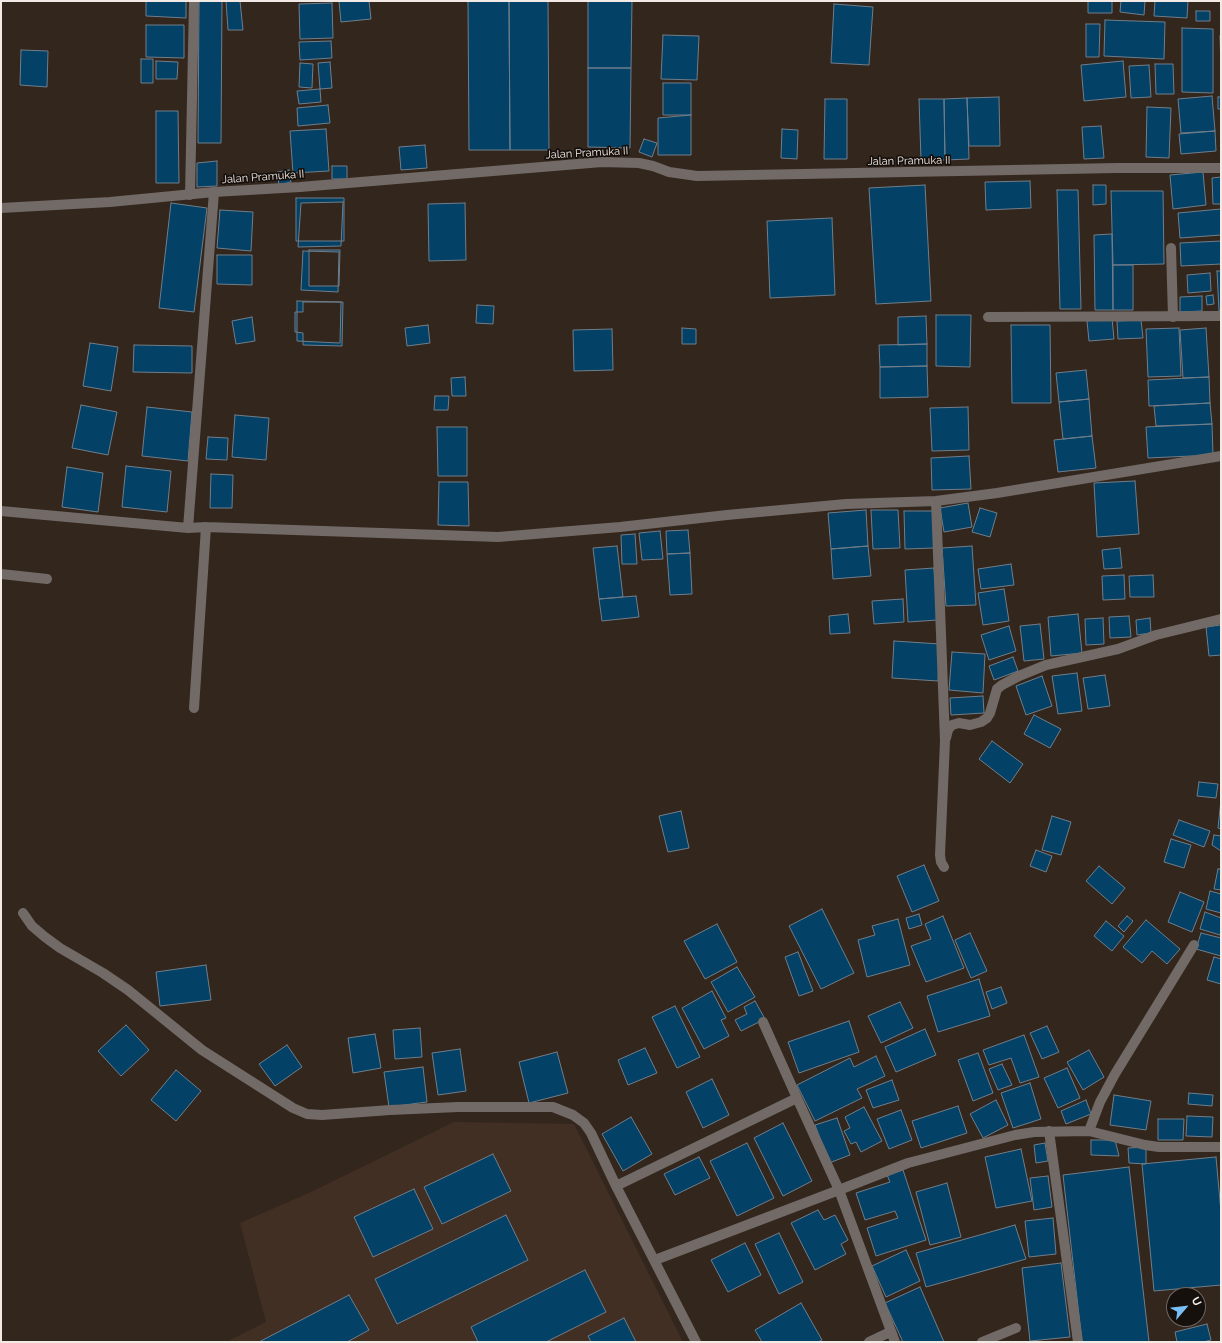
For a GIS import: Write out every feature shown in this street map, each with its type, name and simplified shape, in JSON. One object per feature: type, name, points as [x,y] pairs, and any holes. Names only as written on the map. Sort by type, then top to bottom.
[{"type":"street","points":[[190,195],[194,1]]},
{"type":"street","name":"Jalan Pramuka II","points":[[1,208],[110,202],[214,192],[308,186],[602,162],[638,163],[653,166],[669,172],[697,176],[1221,168]]},
{"type":"street","points":[[188,528],[214,192]]},
{"type":"street","points":[[1171,248],[1173,317]]},
{"type":"street","points":[[988,317],[1221,316]]},
{"type":"street","points":[[1,511],[188,528],[498,537],[620,527],[846,504],[936,501],[997,493],[1221,456]]},
{"type":"street","points":[[936,501],[944,742],[940,855],[941,862],[944,867]]},
{"type":"street","points":[[194,708],[206,528]]},
{"type":"street","points":[[1,574],[47,579]]},
{"type":"street","points":[[944,742],[948,730],[952,725],[959,723],[970,725],[981,722],[987,718],[990,713],[997,689],[1019,676],[1046,665],[1118,649],[1156,635],[1221,619]]},
{"type":"street","points":[[23,913],[32,926],[45,937],[128,990],[202,1050],[293,1108],[307,1114],[322,1115],[458,1107],[553,1107],[573,1115],[584,1123],[591,1133],[616,1186],[696,1342]]},
{"type":"street","points":[[1089,1132],[1100,1102],[1115,1074],[1194,945]]},
{"type":"street","points":[[763,1022],[839,1190],[890,1332],[895,1342]]},
{"type":"street","points":[[616,1186],[797,1098]]},
{"type":"street","points":[[655,1260],[908,1163],[1014,1135],[1049,1131],[1089,1132],[1159,1147],[1221,1147]]},
{"type":"street","points":[[1049,1131],[1078,1342]]},
{"type":"street","points":[[982,1342],[1016,1328]]},
{"type":"street","points":[[869,1342],[890,1332]]},
{"type":"shaded area","points":[[454,1122],[574,1124],[683,1342],[226,1342],[266,1322],[240,1223],[311,1192]]},
{"type":"building","points":[[146,1],[186,1],[186,18],[146,16]]},
{"type":"building","points":[[199,1],[222,1],[221,143],[198,143]]},
{"type":"building","points":[[226,1],[240,1],[243,30],[228,30]]},
{"type":"building","points":[[339,1],[369,1],[371,19],[341,22]]},
{"type":"building","points":[[468,1],[509,1],[510,150],[469,150]]},
{"type":"building","points":[[509,1],[548,1],[549,150],[510,150]]},
{"type":"building","points":[[588,1],[632,1],[631,68],[588,68]]},
{"type":"building","points":[[1088,1],[1112,1],[1112,13],[1088,13]]},
{"type":"building","points":[[1121,1],[1145,1],[1144,15],[1120,12]]},
{"type":"building","points":[[1155,1],[1188,1],[1187,18],[1154,16]]},
{"type":"building","points":[[332,3],[333,38],[300,39],[299,4]]},
{"type":"building","points":[[834,4],[873,7],[869,65],[831,63]]},
{"type":"building","points":[[1196,11],[1210,11],[1210,21],[1196,21]]},
{"type":"building","points":[[1105,20],[1165,22],[1164,59],[1104,56]]},
{"type":"building","points":[[1086,24],[1100,24],[1099,57],[1086,57]]},
{"type":"building","points":[[146,25],[184,25],[184,58],[146,57]]},
{"type":"building","points":[[1182,28],[1213,29],[1213,93],[1182,92]]},
{"type":"building","points":[[663,35],[699,36],[697,80],[661,79]]},
{"type":"building","points":[[1220,36],[1221,36],[1221,71]]},
{"type":"building","points":[[331,41],[332,58],[300,60],[299,42]]},
{"type":"building","points":[[21,50],[48,51],[47,87],[20,85]]},
{"type":"building","points":[[141,59],[153,59],[153,83],[141,83]]},
{"type":"building","points":[[156,61],[178,62],[177,79],[156,79]]},
{"type":"building","points":[[1123,61],[1126,97],[1084,101],[1081,65]]},
{"type":"building","points":[[330,62],[332,88],[320,89],[318,63]]},
{"type":"building","points":[[300,63],[313,64],[312,88],[299,87]]},
{"type":"building","points":[[1155,64],[1173,64],[1174,94],[1156,94]]},
{"type":"building","points":[[1149,65],[1151,97],[1131,98],[1129,66]]},
{"type":"building","points":[[588,68],[631,68],[630,148],[588,147]]},
{"type":"building","points":[[663,83],[691,83],[691,115],[663,115]]},
{"type":"building","points":[[320,89],[321,102],[299,104],[297,91]]},
{"type":"building","points":[[1212,96],[1215,131],[1181,133],[1178,99]]},
{"type":"building","points":[[999,97],[1000,146],[969,146],[967,98]]},
{"type":"building","points":[[1218,97],[1221,97],[1221,109],[1218,109]]},
{"type":"building","points":[[967,98],[969,159],[945,160],[944,99]]},
{"type":"building","points":[[825,99],[847,99],[847,159],[824,159]]},
{"type":"building","points":[[919,99],[944,99],[945,160],[921,160]]},
{"type":"building","points":[[328,105],[330,123],[298,126],[297,108]]},
{"type":"building","points":[[1147,107],[1171,108],[1169,158],[1146,157]]},
{"type":"building","points":[[156,111],[178,111],[179,183],[156,183]]},
{"type":"building","points":[[691,115],[691,155],[658,155],[658,118]]},
{"type":"building","points":[[1101,126],[1104,158],[1084,159],[1082,127]]},
{"type":"building","points":[[326,129],[329,171],[293,173],[290,131]]},
{"type":"building","points":[[782,129],[798,130],[797,159],[781,158]]},
{"type":"building","points":[[1215,131],[1216,151],[1181,154],[1179,134]]},
{"type":"building","points":[[644,139],[657,143],[652,157],[639,152]]},
{"type":"building","points":[[425,145],[427,168],[401,170],[399,147]]},
{"type":"building","points":[[217,161],[217,186],[197,187],[197,163]]},
{"type":"building","points":[[332,166],[347,166],[347,179],[332,179]]},
{"type":"building","points":[[289,170],[291,182],[279,185],[277,172]]},
{"type":"building","points":[[1203,172],[1206,205],[1173,209],[1170,175]]},
{"type":"building","points":[[1221,177],[1221,204],[1213,204],[1212,178]]},
{"type":"building","points":[[1030,181],[1031,208],[986,210],[985,182]]},
{"type":"building","points":[[925,185],[931,301],[876,304],[869,188]]},
{"type":"building","points":[[1093,185],[1106,185],[1106,204],[1093,205]]},
{"type":"building","points":[[1057,190],[1078,190],[1081,309],[1060,309]]},
{"type":"building","points":[[1111,191],[1163,191],[1164,264],[1113,265]]},
{"type":"building","points":[[296,198],[344,198],[344,241],[296,241]]},
{"type":"building","points":[[343,202],[341,246],[298,247],[301,203]]},
{"type":"building","points":[[171,203],[207,208],[194,312],[159,308]]},
{"type":"building","points":[[465,203],[466,260],[429,261],[428,204]]},
{"type":"building","points":[[1221,209],[1221,235],[1180,238],[1178,213]]},
{"type":"building","points":[[220,210],[253,212],[251,251],[217,248]]},
{"type":"building","points":[[832,218],[835,295],[770,298],[767,221]]},
{"type":"building","points":[[1112,234],[1113,310],[1095,310],[1094,235]]},
{"type":"building","points":[[1221,241],[1221,264],[1181,266],[1180,243]]},
{"type":"building","points":[[309,250],[340,250],[339,286],[309,286]]},
{"type":"building","points":[[303,251],[339,252],[338,292],[301,290]]},
{"type":"building","points":[[217,255],[252,255],[252,285],[217,284]]},
{"type":"building","points":[[1113,265],[1133,265],[1133,310],[1113,310]]},
{"type":"building","points":[[1217,271],[1221,271],[1221,311],[1219,311]]},
{"type":"building","points":[[1210,273],[1211,291],[1188,293],[1187,275]]},
{"type":"building","points":[[1213,295],[1214,304],[1207,305],[1206,296]]},
{"type":"building","points":[[1202,296],[1202,311],[1180,312],[1180,297]]},
{"type":"building","points":[[297,301],[341,302],[340,343],[297,341]]},
{"type":"building","points":[[303,302],[343,302],[342,346],[303,345],[303,333],[295,332],[295,312],[303,312]]},
{"type":"building","points":[[477,305],[494,306],[493,324],[476,323]]},
{"type":"building","points":[[936,315],[971,315],[970,367],[936,366]]},
{"type":"building","points":[[926,316],[927,344],[898,345],[898,317]]},
{"type":"building","points":[[252,317],[255,341],[236,344],[232,321]]},
{"type":"building","points":[[1112,318],[1114,339],[1089,341],[1087,321]]},
{"type":"building","points":[[1141,320],[1143,338],[1118,339],[1117,321]]},
{"type":"building","points":[[428,325],[430,343],[407,346],[405,328]]},
{"type":"building","points":[[1011,325],[1050,325],[1051,403],[1012,403]]},
{"type":"building","points":[[682,328],[696,329],[696,344],[682,344]]},
{"type":"building","points":[[1179,328],[1181,376],[1148,377],[1146,329]]},
{"type":"building","points":[[1206,328],[1209,377],[1183,378],[1180,330]]},
{"type":"building","points":[[612,329],[613,370],[574,371],[573,330]]},
{"type":"building","points":[[90,343],[118,347],[111,391],[83,386]]},
{"type":"building","points":[[927,344],[927,366],[880,367],[879,345]]},
{"type":"building","points":[[134,345],[192,346],[192,373],[133,372]]},
{"type":"building","points":[[927,366],[928,397],[880,398],[880,367]]},
{"type":"building","points":[[1086,370],[1089,399],[1059,402],[1056,373]]},
{"type":"building","points":[[465,377],[466,396],[452,396],[451,378]]},
{"type":"building","points":[[1209,377],[1210,403],[1149,406],[1148,380]]},
{"type":"building","points":[[435,396],[449,396],[448,410],[434,410]]},
{"type":"building","points":[[1089,399],[1092,436],[1063,439],[1059,402]]},
{"type":"building","points":[[1210,403],[1212,424],[1156,426],[1154,406]]},
{"type":"building","points":[[81,405],[117,412],[108,455],[72,448]]},
{"type":"building","points":[[147,407],[192,412],[188,461],[142,456]]},
{"type":"building","points":[[968,407],[969,450],[932,451],[930,408]]},
{"type":"building","points":[[235,415],[269,418],[266,460],[232,457]]},
{"type":"building","points":[[1212,424],[1213,455],[1148,458],[1146,427]]},
{"type":"building","points":[[437,427],[467,427],[467,476],[438,476]]},
{"type":"building","points":[[1092,436],[1096,468],[1058,472],[1054,440]]},
{"type":"building","points":[[208,437],[228,438],[227,460],[206,459]]},
{"type":"building","points":[[969,456],[971,489],[932,490],[931,458]]},
{"type":"building","points":[[126,466],[171,471],[167,512],[122,507]]},
{"type":"building","points":[[67,467],[103,473],[98,512],[62,507]]},
{"type":"building","points":[[211,474],[233,475],[232,508],[210,508]]},
{"type":"building","points":[[1135,481],[1139,534],[1097,537],[1094,483]]},
{"type":"building","points":[[439,482],[468,482],[469,526],[438,525]]},
{"type":"building","points":[[968,503],[972,527],[944,532],[940,508]]},
{"type":"building","points":[[980,508],[997,513],[990,537],[972,532]]},
{"type":"building","points":[[866,510],[868,546],[831,549],[828,513]]},
{"type":"building","points":[[871,510],[898,510],[900,548],[873,549]]},
{"type":"building","points":[[904,511],[934,511],[934,548],[905,549]]},
{"type":"building","points":[[688,530],[690,553],[667,554],[666,531]]},
{"type":"building","points":[[660,531],[663,559],[642,560],[639,533]]},
{"type":"building","points":[[635,534],[637,564],[622,564],[621,535]]},
{"type":"building","points":[[617,546],[623,597],[599,599],[593,548]]},
{"type":"building","points":[[868,546],[871,576],[833,579],[831,549]]},
{"type":"building","points":[[972,546],[976,605],[946,606],[942,548]]},
{"type":"building","points":[[1120,548],[1122,568],[1104,569],[1102,550]]},
{"type":"building","points":[[690,553],[692,594],[670,595],[667,554]]},
{"type":"building","points":[[1011,564],[1014,585],[981,589],[978,569]]},
{"type":"building","points":[[934,568],[938,620],[908,622],[905,570]]},
{"type":"building","points":[[1124,575],[1125,599],[1103,600],[1102,576]]},
{"type":"building","points":[[1153,575],[1154,597],[1130,597],[1129,576]]},
{"type":"building","points":[[1004,589],[1009,621],[983,625],[978,593]]},
{"type":"building","points":[[636,596],[639,617],[602,621],[599,599]]},
{"type":"building","points":[[903,599],[904,622],[874,624],[872,601]]},
{"type":"building","points":[[848,614],[850,633],[830,634],[829,616]]},
{"type":"building","points":[[1078,614],[1082,653],[1051,656],[1048,617]]},
{"type":"building","points":[[1129,616],[1131,637],[1110,638],[1109,617]]},
{"type":"building","points":[[1103,618],[1104,644],[1086,645],[1085,619]]},
{"type":"building","points":[[1150,618],[1151,633],[1137,635],[1136,620]]},
{"type":"building","points":[[1040,624],[1044,659],[1024,661],[1020,626]]},
{"type":"building","points":[[1221,625],[1221,655],[1209,656],[1206,627]]},
{"type":"building","points":[[1009,626],[1016,651],[989,660],[981,635]]},
{"type":"building","points":[[894,641],[940,644],[938,681],[892,678]]},
{"type":"building","points":[[952,652],[985,654],[983,693],[949,690]]},
{"type":"building","points":[[1013,657],[1018,671],[994,680],[989,666]]},
{"type":"building","points":[[1077,673],[1082,711],[1058,714],[1052,676]]},
{"type":"building","points":[[1105,675],[1110,706],[1088,709],[1083,678]]},
{"type":"building","points":[[1042,676],[1052,706],[1026,715],[1016,686]]},
{"type":"building","points":[[983,696],[984,713],[951,715],[950,698]]},
{"type":"building","points":[[1034,715],[1061,729],[1050,748],[1024,734]]},
{"type":"building","points":[[992,741],[1023,764],[1010,783],[979,759]]},
{"type":"building","points":[[1199,782],[1218,784],[1216,798],[1197,796]]},
{"type":"building","points":[[1221,800],[1221,829],[1218,828]]},
{"type":"building","points":[[681,811],[689,848],[668,852],[659,816]]},
{"type":"building","points":[[1052,816],[1071,822],[1061,855],[1042,850]]},
{"type":"building","points":[[1179,820],[1210,831],[1204,847],[1173,835]]},
{"type":"building","points":[[1214,835],[1221,836],[1221,851],[1212,845]]},
{"type":"building","points":[[1171,839],[1191,845],[1184,868],[1164,862]]},
{"type":"building","points":[[1036,850],[1052,856],[1046,872],[1030,866]]},
{"type":"building","points":[[924,865],[939,901],[912,912],[897,876]]},
{"type":"building","points":[[1099,866],[1125,888],[1112,904],[1086,881]]},
{"type":"building","points":[[1218,869],[1221,869],[1221,890],[1214,889]]},
{"type":"building","points":[[1210,891],[1221,894],[1221,913],[1206,909]]},
{"type":"building","points":[[1180,892],[1204,902],[1192,932],[1168,922]]},
{"type":"building","points":[[822,909],[854,973],[821,989],[789,926]]},
{"type":"building","points":[[1205,912],[1221,918],[1220,935],[1200,929]]},
{"type":"building","points":[[919,914],[922,925],[909,929],[906,918]]},
{"type":"building","points":[[943,916],[964,968],[926,982],[911,946],[931,939],[925,924]]},
{"type":"building","points":[[1127,916],[1133,921],[1124,932],[1118,926]]},
{"type":"building","points":[[898,919],[910,965],[867,977],[858,940],[875,935],[872,926]]},
{"type":"building","points":[[1146,920],[1180,949],[1167,964],[1152,951],[1142,963],[1123,947]]},
{"type":"building","points":[[1106,921],[1124,936],[1112,951],[1094,936]]},
{"type":"building","points":[[717,924],[737,962],[705,979],[684,941]]},
{"type":"building","points":[[970,933],[987,971],[971,978],[955,940]]},
{"type":"building","points":[[1201,933],[1221,938],[1221,956],[1196,949]]},
{"type":"building","points":[[798,952],[813,991],[799,996],[785,957]]},
{"type":"building","points":[[1214,957],[1221,959],[1221,984],[1207,980]]},
{"type":"building","points":[[206,965],[211,1000],[160,1006],[156,972]]},
{"type":"building","points":[[737,967],[755,997],[728,1012],[711,982]]},
{"type":"building","points":[[979,979],[990,1016],[938,1032],[927,996]]},
{"type":"building","points":[[1001,987],[1007,1003],[992,1009],[986,992]]},
{"type":"building","points":[[712,991],[726,1018],[721,1020],[729,1036],[704,1049],[682,1008]]},
{"type":"building","points":[[755,1001],[765,1019],[741,1031],[735,1020],[747,1014],[744,1007]]},
{"type":"building","points":[[900,1002],[913,1028],[881,1043],[868,1016]]},
{"type":"building","points":[[675,1006],[700,1057],[677,1068],[652,1017]]},
{"type":"building","points":[[849,1021],[859,1052],[799,1073],[788,1042]]},
{"type":"building","points":[[126,1025],[149,1050],[121,1076],[98,1051]]},
{"type":"building","points":[[1047,1026],[1059,1052],[1042,1059],[1030,1033]]},
{"type":"building","points":[[420,1028],[422,1057],[395,1059],[393,1030]]},
{"type":"building","points":[[925,1029],[936,1055],[896,1072],[885,1047]]},
{"type":"building","points":[[375,1034],[381,1068],[353,1073],[348,1038]]},
{"type":"building","points":[[1024,1035],[1039,1077],[1020,1083],[1011,1058],[989,1065],[983,1050]]},
{"type":"building","points":[[287,1045],[302,1067],[275,1086],[259,1064]]},
{"type":"building","points":[[645,1048],[657,1073],[628,1085],[618,1060]]},
{"type":"building","points":[[460,1049],[466,1091],[438,1095],[432,1053]]},
{"type":"building","points":[[1089,1050],[1104,1077],[1083,1090],[1067,1062]]},
{"type":"building","points":[[557,1052],[568,1093],[529,1103],[519,1062]]},
{"type":"building","points":[[978,1053],[993,1093],[973,1101],[958,1060]]},
{"type":"building","points":[[876,1056],[885,1076],[857,1089],[862,1098],[815,1121],[797,1085],[850,1058],[854,1067]]},
{"type":"building","points":[[1002,1064],[1012,1085],[998,1090],[989,1069]]},
{"type":"building","points":[[423,1067],[427,1102],[389,1107],[384,1072]]},
{"type":"building","points":[[1067,1068],[1080,1098],[1058,1108],[1044,1078]]},
{"type":"building","points":[[176,1070],[201,1091],[176,1121],[151,1100]]},
{"type":"building","points":[[712,1079],[729,1115],[703,1128],[686,1092]]},
{"type":"building","points":[[892,1080],[899,1100],[873,1108],[866,1090]]},
{"type":"building","points":[[1030,1083],[1041,1119],[1013,1128],[1001,1093]]},
{"type":"building","points":[[1189,1093],[1213,1095],[1212,1106],[1188,1104]]},
{"type":"building","points":[[1114,1095],[1151,1101],[1146,1130],[1110,1125]]},
{"type":"building","points":[[996,1100],[1008,1125],[983,1138],[970,1114]]},
{"type":"building","points":[[1086,1100],[1091,1114],[1066,1124],[1061,1111]]},
{"type":"building","points":[[958,1106],[967,1133],[921,1148],[912,1121]]},
{"type":"building","points":[[864,1107],[882,1141],[861,1152],[856,1142],[851,1144],[844,1131],[850,1128],[845,1117]]},
{"type":"building","points":[[901,1110],[912,1140],[889,1149],[877,1119]]},
{"type":"building","points":[[1187,1116],[1213,1117],[1212,1137],[1186,1136]]},
{"type":"building","points":[[631,1117],[652,1154],[623,1171],[602,1134]]},
{"type":"building","points":[[837,1118],[850,1155],[829,1163],[815,1125]]},
{"type":"building","points":[[1158,1119],[1184,1119],[1183,1140],[1158,1140]]},
{"type":"building","points":[[783,1123],[812,1181],[783,1196],[754,1138]]},
{"type":"building","points":[[1091,1140],[1115,1140],[1119,1156],[1091,1155]]},
{"type":"building","points":[[747,1143],[774,1198],[737,1216],[710,1161]]},
{"type":"building","points":[[1045,1143],[1048,1161],[1036,1163],[1034,1145]]},
{"type":"building","points":[[1146,1147],[1146,1164],[1129,1163],[1128,1148]]},
{"type":"building","points":[[1021,1149],[1032,1201],[996,1208],[985,1157]]},
{"type":"building","points":[[493,1154],[511,1191],[442,1224],[424,1187]]},
{"type":"building","points":[[699,1157],[710,1178],[675,1195],[664,1174]]},
{"type":"building","points":[[1216,1157],[1221,1212],[1221,1285],[1166,1287],[1166,1290],[1154,1291],[1142,1164]]},
{"type":"building","points":[[1129,1167],[1149,1342],[1082,1342],[1063,1175]]},
{"type":"building","points":[[903,1170],[926,1240],[876,1256],[867,1228],[898,1218],[895,1211],[865,1220],[856,1193],[890,1182],[887,1175]]},
{"type":"building","points":[[1048,1176],[1052,1207],[1034,1210],[1030,1178]]},
{"type":"building","points":[[947,1183],[961,1237],[930,1245],[916,1192]]},
{"type":"building","points":[[414,1189],[433,1229],[373,1257],[354,1217]]},
{"type":"building","points":[[818,1210],[824,1220],[835,1215],[848,1240],[841,1244],[846,1254],[815,1270],[791,1223]]},
{"type":"building","points":[[506,1215],[528,1260],[397,1324],[375,1279]]},
{"type":"building","points":[[1053,1218],[1056,1254],[1029,1257],[1025,1221]]},
{"type":"building","points":[[1015,1225],[1026,1259],[926,1287],[916,1253]]},
{"type":"building","points":[[779,1233],[803,1282],[779,1294],[755,1244]]},
{"type":"building","points":[[745,1243],[761,1275],[728,1292],[711,1260]]},
{"type":"building","points":[[906,1250],[920,1281],[886,1297],[872,1266]]},
{"type":"building","points":[[1061,1263],[1070,1337],[1030,1341],[1022,1268]]},
{"type":"building","points":[[585,1270],[606,1312],[546,1342],[478,1342],[471,1327]]},
{"type":"building","points":[[920,1287],[944,1342],[903,1342],[885,1303]]},
{"type":"building","points":[[349,1295],[369,1330],[347,1342],[259,1342]]},
{"type":"building","points":[[801,1303],[822,1340],[818,1342],[762,1342],[755,1330]]},
{"type":"building","points":[[624,1318],[636,1342],[591,1342],[588,1336]]},
{"type":"building","points":[[1206,1324],[1211,1340],[1203,1342],[1177,1342],[1175,1332],[1195,1327],[1206,1327]]}]
